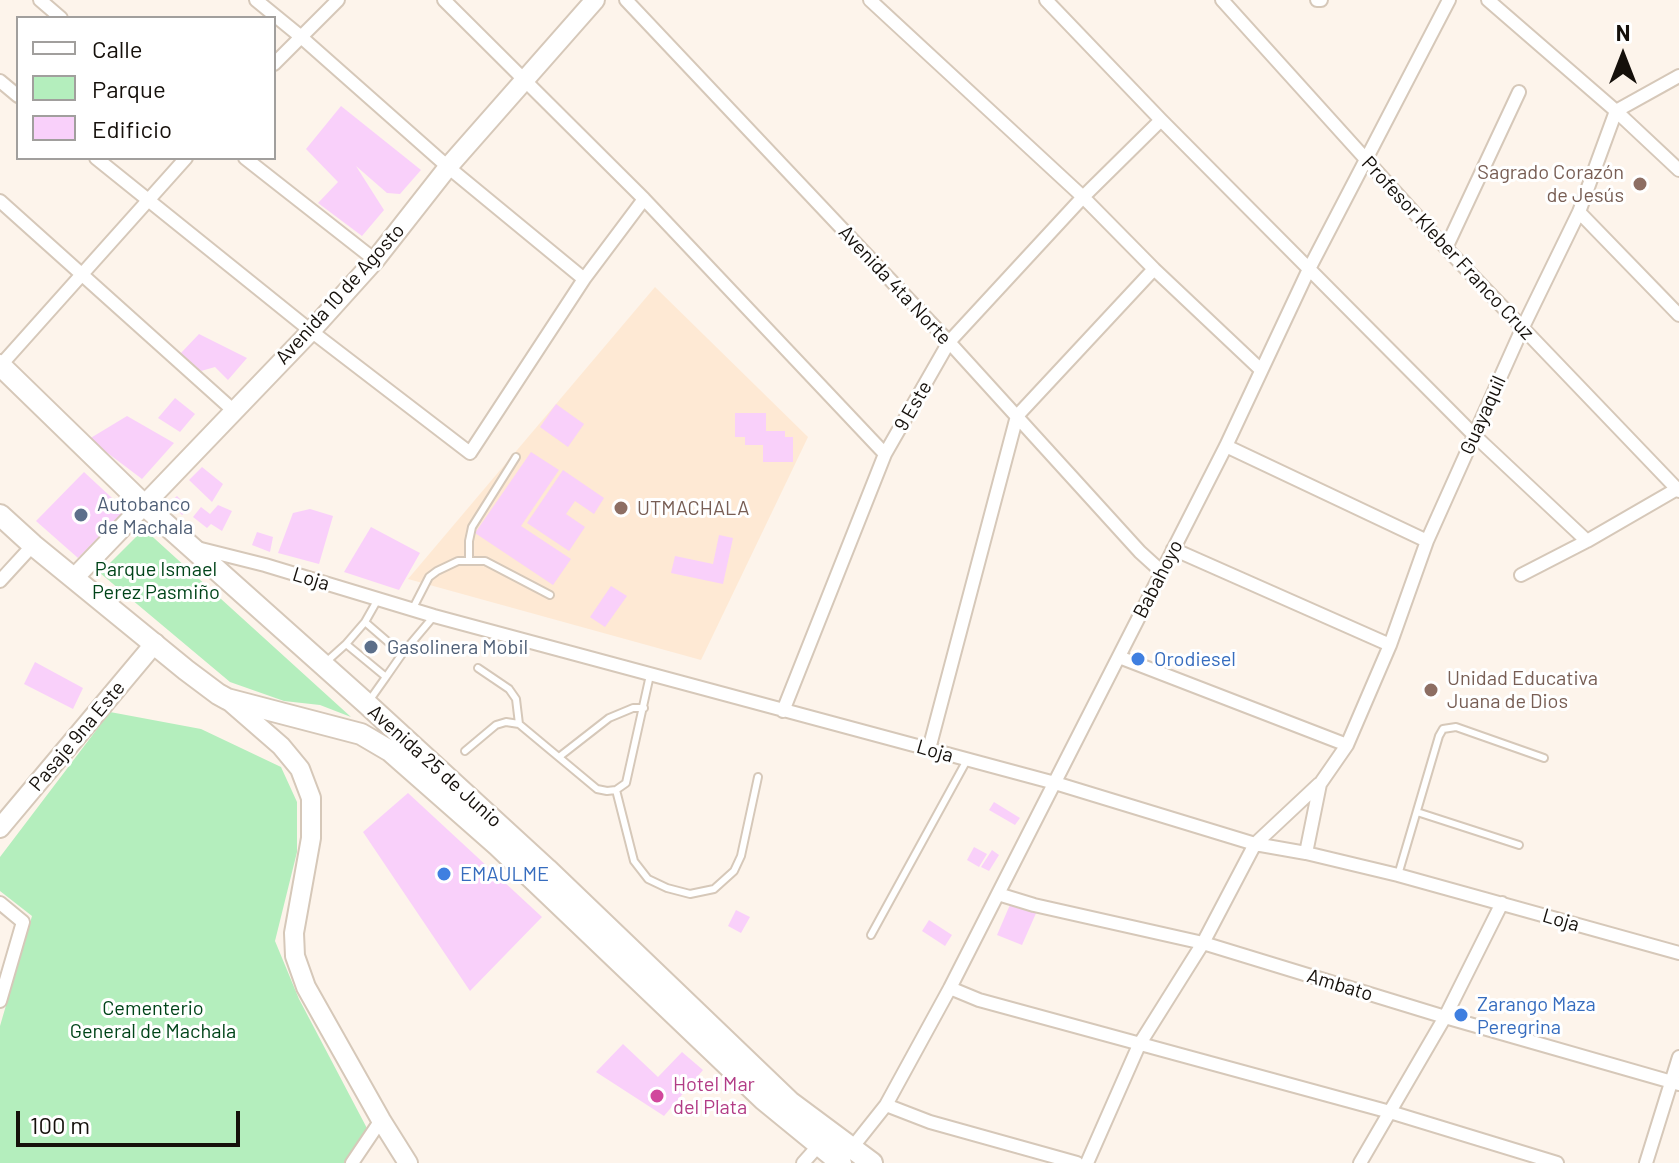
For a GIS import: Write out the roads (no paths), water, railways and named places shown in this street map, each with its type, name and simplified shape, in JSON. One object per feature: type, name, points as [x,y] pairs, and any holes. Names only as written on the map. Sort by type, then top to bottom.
[{"type":"main road","name":"Avenida 25 de Junio","points":[[0,365],[143,504],[547,869],[846,1156]]},
{"type":"main road","points":[[0,515],[186,670],[227,699]]},
{"type":"main road","name":"Avenida 25 de Junio","points":[[227,699],[361,734],[390,751],[498,846],[764,1100],[819,1145],[872,1163]]},
{"type":"street","points":[[40,0],[59,16]]},
{"type":"street","points":[[256,0],[276,16]]},
{"type":"street","points":[[276,62],[338,0]]},
{"type":"street","points":[[444,0],[644,199],[885,454]]},
{"type":"street","name":"Avenida 10 de Agosto","points":[[74,578],[375,260],[448,167],[595,0]]},
{"type":"street","name":"Avenida 4ta Norte","points":[[626,0],[1162,572]]},
{"type":"street","points":[[870,0],[1083,197],[1261,370]]},
{"type":"street","points":[[1046,0],[1474,435],[1587,541]]},
{"type":"street","name":"Profesor Kleber Franco Cruz","points":[[1222,0],[1446,248],[1678,490]]},
{"type":"street","name":"Babahoyo","points":[[846,1156],[886,1105],[950,988],[1226,446],[1309,269],[1449,0]]},
{"type":"street","points":[[1488,0],[1679,170]]},
{"type":"street","points":[[276,16],[448,167],[584,279]]},
{"type":"street","points":[[1616,111],[1679,76]]},
{"type":"street","points":[[0,81],[16,94]]},
{"type":"street","points":[[1446,248],[1519,92]]},
{"type":"street","name":"Guayaquil","points":[[1087,1163],[1139,1045],[1203,943],[1255,844],[1320,784],[1347,745],[1390,645],[1427,541],[1522,329],[1579,212],[1616,111]]},
{"type":"street","name":"9 Este","points":[[783,711],[885,454],[949,342],[1083,197],[1161,120]]},
{"type":"street","points":[[99,160],[311,331],[470,453],[584,279],[644,199]]},
{"type":"street","points":[[0,365],[184,160]]},
{"type":"street","points":[[248,160],[375,260]]},
{"type":"street","points":[[0,201],[234,411]]},
{"type":"street","points":[[1579,212],[1679,315]]},
{"type":"street","points":[[929,749],[1017,416],[1154,269]]},
{"type":"street","points":[[1226,446],[1427,541]]},
{"type":"street","points":[[1521,575],[1678,490]]},
{"type":"street","points":[[0,581],[33,545]]},
{"type":"street","name":"Loja","points":[[192,547],[265,565],[412,610],[1055,783],[1255,844],[1398,875],[1679,953]]},
{"type":"street","points":[[1173,549],[1390,645]]},
{"type":"street","name":"Pasaje 9na Este","points":[[0,828],[155,643]]},
{"type":"street","points":[[1119,657],[1347,745]]},
{"type":"street","points":[[227,699],[281,746],[300,769],[311,798],[311,838],[294,933],[295,956],[306,987],[408,1163]]},
{"type":"street","name":"Guayaquil","points":[[1306,853],[1320,784]]},
{"type":"street","name":"Ambato","points":[[998,894],[1203,943],[1675,1083]]},
{"type":"street","points":[[0,903],[23,922],[0,1001]]},
{"type":"street","points":[[1360,1163],[1445,1017],[1502,903]]},
{"type":"street","points":[[950,988],[979,1000],[1390,1112],[1557,1163]]},
{"type":"street","points":[[1646,1163],[1675,1083],[1679,1057]]},
{"type":"street","points":[[886,1105],[930,1122],[1077,1163]]},
{"type":"street","points":[[352,1163],[381,1120]]},
{"type":"street","points":[[803,1163],[819,1145]]},
{"type":"lane","points":[[469,560],[472,527],[516,457]]},
{"type":"lane","points":[[412,610],[429,577],[458,561],[485,561],[550,595]]},
{"type":"lane","points":[[323,665],[365,622],[378,599]]},
{"type":"lane","points":[[367,704],[402,654],[434,616]]},
{"type":"lane","points":[[365,622],[402,654]]},
{"type":"lane","points":[[346,644],[386,677]]},
{"type":"lane","points":[[478,668],[509,689],[516,699],[519,724]]},
{"type":"lane","points":[[465,751],[496,725],[506,722],[519,724],[597,789],[616,790],[626,783],[650,675]]},
{"type":"lane","points":[[559,757],[609,718],[633,708],[644,708]]},
{"type":"lane","points":[[1398,875],[1443,729],[1456,727],[1544,758]]},
{"type":"lane","points":[[871,935],[967,760]]},
{"type":"lane","points":[[616,790],[634,861],[648,879],[690,894],[714,889],[734,871],[741,856],[758,777]]},
{"type":"lane","points":[[1417,812],[1519,845]]},
{"type":"place","name":"Sagrado Corazón de Jesús","points":[[1640,184]]},
{"type":"place","name":"UTMACHALA","points":[[621,508]]},
{"type":"place","name":"Autobanco de Machala","points":[[81,515]]},
{"type":"place","name":"Gasolinera Mobil","points":[[371,647]]},
{"type":"place","name":"Orodiesel","points":[[1138,659]]},
{"type":"place","name":"Unidad Educativa Juana de Dios","points":[[1431,690]]},
{"type":"place","name":"EMAULME","points":[[444,874]]},
{"type":"place","name":"Zarango Maza Peregrina","points":[[1461,1015]]},
{"type":"place","name":"Hotel Mar del Plata","points":[[657,1096]]},
{"type":"park label","name":"Parque Ismael Perez Pasmiño","points":[[156,580]]},
{"type":"park label","name":"Cementerio General de Machala","points":[[153,1020]]}]
